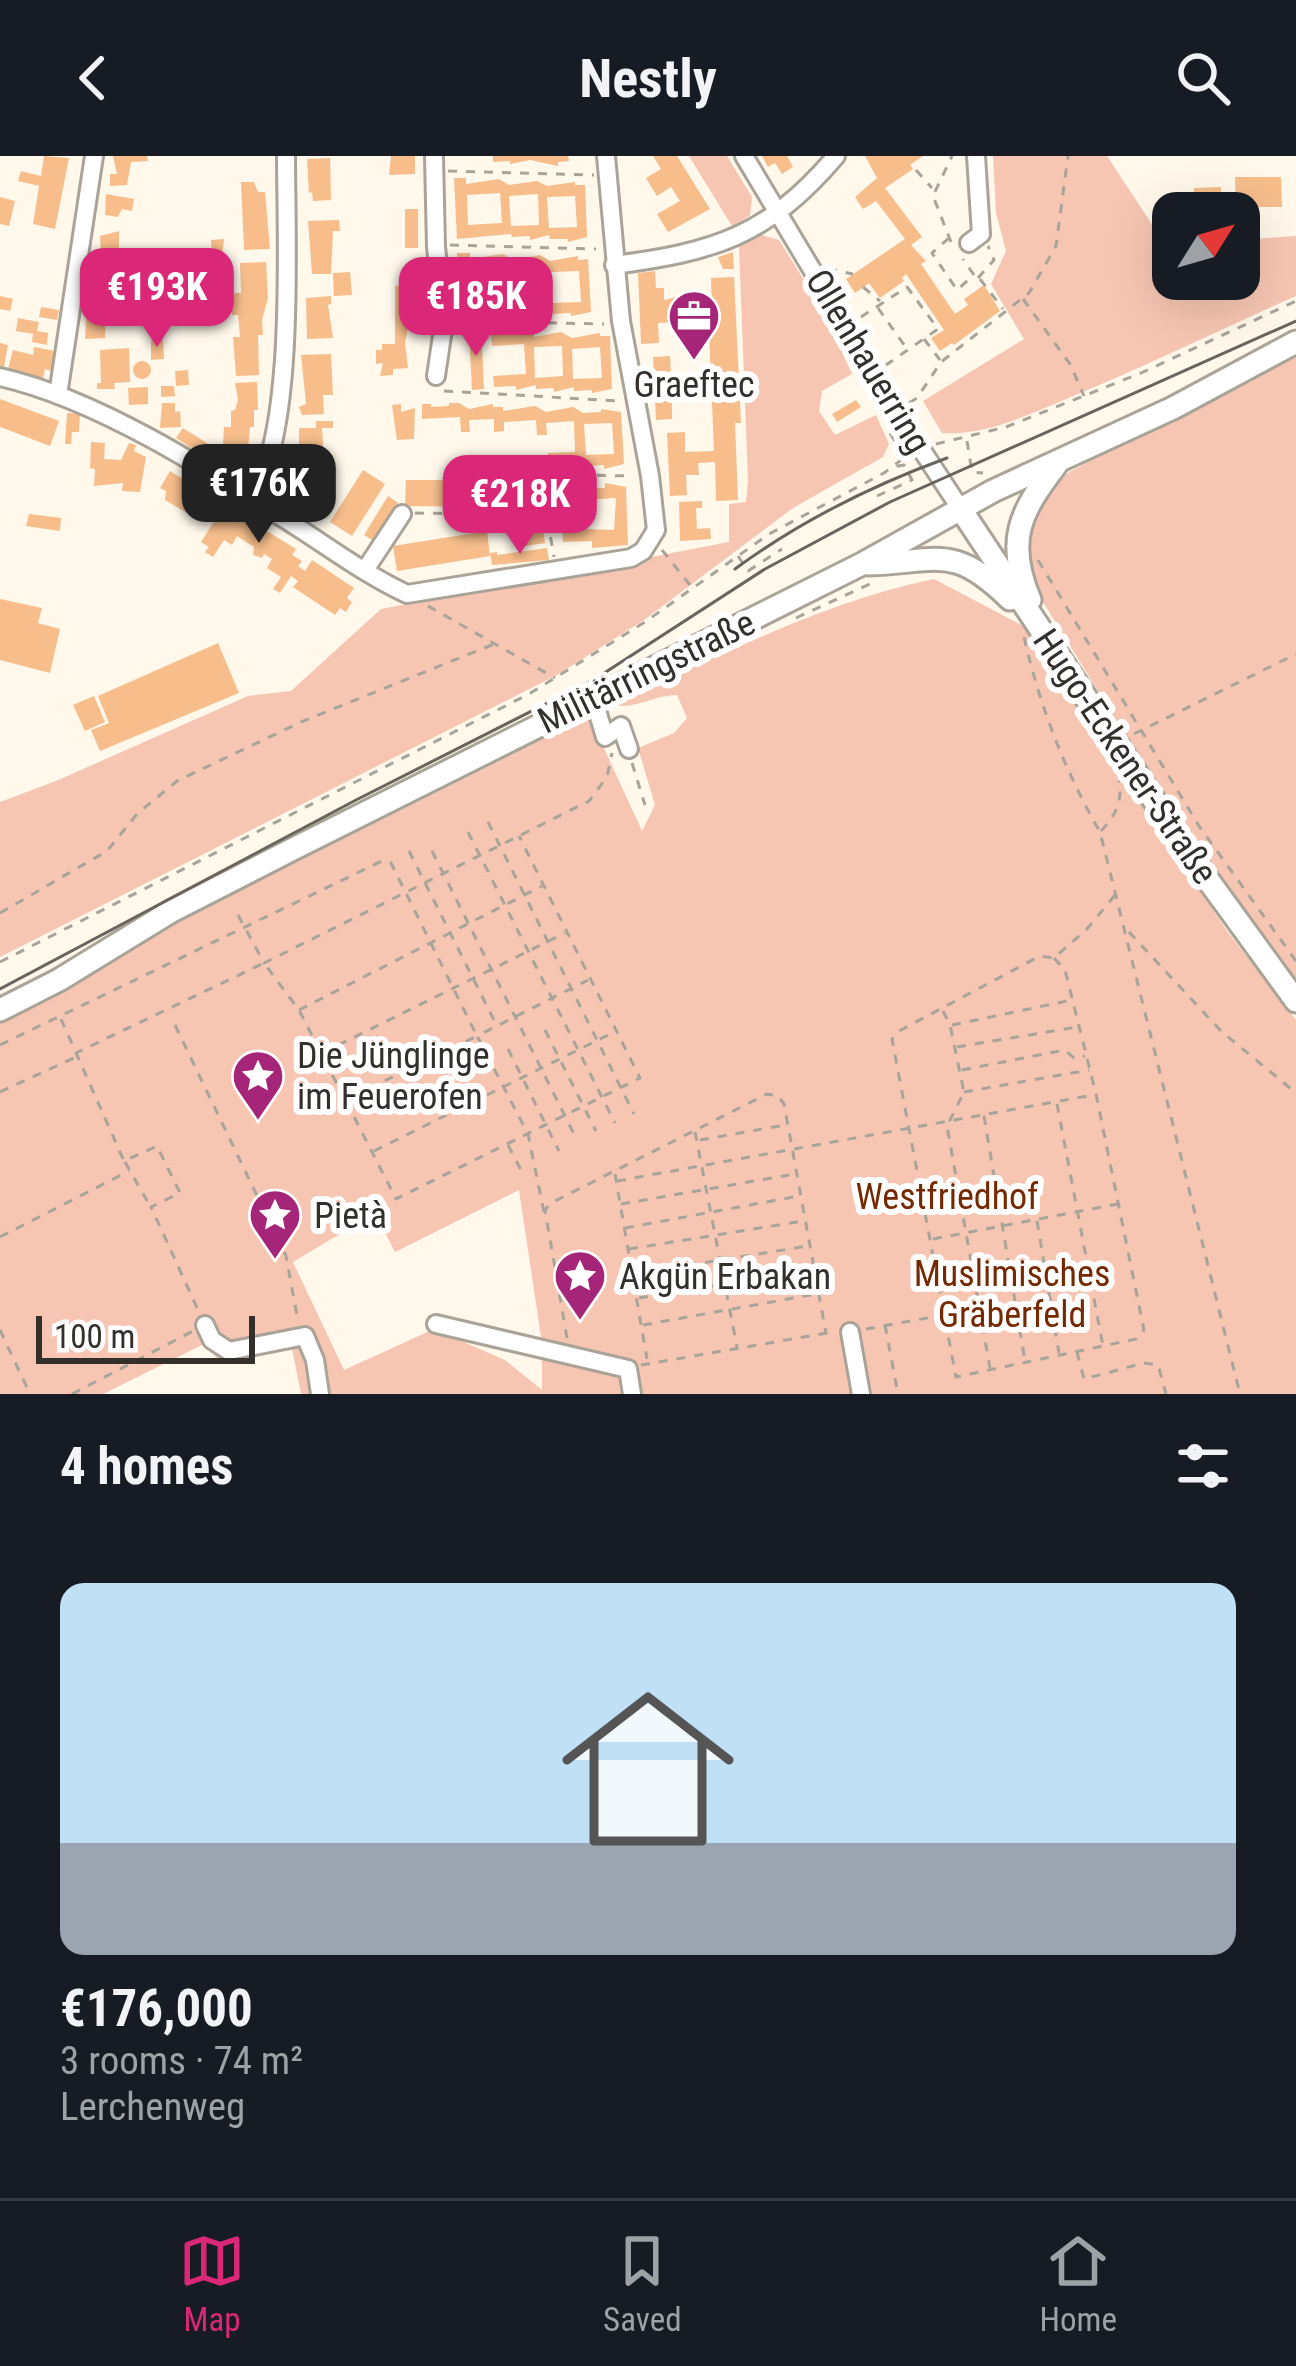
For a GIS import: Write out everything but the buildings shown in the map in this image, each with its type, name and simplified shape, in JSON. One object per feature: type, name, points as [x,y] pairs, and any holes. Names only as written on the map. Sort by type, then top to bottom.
[{"type":"main road","name":"Militärringstraße","points":[[0,1010],[170,912],[862,564],[993,491],[1173,408],[1296,342]]},
{"type":"main road","points":[[1033,632],[1017,554],[1017,530],[1031,498],[1059,460]]},
{"type":"main road","name":"Hugo-Eckener-Straße","points":[[960,508],[1033,632],[1296,1001]]},
{"type":"main road","points":[[862,564],[929,556],[953,561],[994,583],[1033,632]]},
{"type":"street","points":[[58,395],[94,156]]},
{"type":"street","points":[[252,498],[264,476],[277,414],[285,319],[286,156]]},
{"type":"street","points":[[0,377],[58,395],[252,498],[407,594],[631,557],[652,541],[656,530],[614,265],[606,156]]},
{"type":"street","name":"Ollenhauerring","points":[[744,156],[960,508]]},
{"type":"street","points":[[614,265],[709,249],[779,212],[836,156]]},
{"type":"street","points":[[966,158],[981,234],[969,243]]},
{"type":"street","points":[[434,163],[444,322],[436,376]]},
{"type":"street","points":[[365,571],[402,514]]},
{"type":"street","points":[[593,697],[605,737],[621,726],[628,749]]},
{"type":"street","points":[[436,1324],[628,1369],[632,1394]]},
{"type":"street","points":[[205,1325],[212,1340],[230,1351],[304,1336],[320,1394]]},
{"type":"street","points":[[850,1332],[861,1394]]},
{"type":"path","points":[[896,410],[915,398],[941,362],[1029,293],[1055,246],[1068,156]]},
{"type":"path","points":[[966,158],[934,188],[933,196],[949,238],[1004,310]]},
{"type":"path","points":[[434,163],[587,174]]},
{"type":"path","points":[[916,170],[934,188]]},
{"type":"path","points":[[949,238],[932,253],[957,290],[994,260]]},
{"type":"path","points":[[436,247],[592,249]]},
{"type":"path","points":[[816,274],[826,269],[853,274]]},
{"type":"path","points":[[863,287],[884,302]]},
{"type":"path","points":[[847,327],[907,287],[938,328],[874,373]]},
{"type":"path","points":[[1022,298],[1070,364],[1084,396]]},
{"type":"path","points":[[921,451],[1084,396],[1296,301]]},
{"type":"path","points":[[877,306],[907,350]]},
{"type":"path","points":[[444,322],[606,324]]},
{"type":"path","points":[[923,338],[941,362]]},
{"type":"path","points":[[436,376],[448,394],[612,401]]},
{"type":"path","points":[[0,962],[556,679],[796,517],[904,457],[889,431]]},
{"type":"path","points":[[967,439],[972,472],[983,471],[993,491]]},
{"type":"path","points":[[877,496],[912,480],[904,465],[891,466]]},
{"type":"path","points":[[538,466],[556,571]]},
{"type":"path","points":[[579,475],[650,476]]},
{"type":"path","points":[[402,514],[479,514]]},
{"type":"path","points":[[652,541],[674,561],[692,588]]},
{"type":"path","points":[[737,555],[748,571],[782,549]]},
{"type":"path","points":[[1037,560],[1199,826],[1296,961]]},
{"type":"path","points":[[407,594],[556,679]]},
{"type":"path","points":[[1033,632],[1037,695],[1066,772],[1100,832],[1240,1394]]},
{"type":"path","points":[[0,913],[107,851],[137,814],[177,781],[301,722],[494,644]]},
{"type":"path","points":[[1141,730],[1296,654]]},
{"type":"path","points":[[0,1092],[589,802],[607,777],[612,753],[605,737]]},
{"type":"path","points":[[628,749],[645,805]]},
{"type":"path","points":[[1100,832],[1115,817],[1121,793],[1117,767]]},
{"type":"path","points":[[488,822],[634,1114]]},
{"type":"path","points":[[468,832],[615,1123]]},
{"type":"path","points":[[238,915],[264,963],[299,1010],[396,1199],[640,1078],[519,836]]},
{"type":"path","points":[[409,851],[496,1026]]},
{"type":"path","points":[[432,851],[577,1140]]},
{"type":"path","points":[[0,1045],[382,861],[391,863],[527,1134],[571,1355]]},
{"type":"path","points":[[299,1010],[543,885]]},
{"type":"path","points":[[1054,958],[1117,893]]},
{"type":"path","points":[[1126,930],[1221,1031],[1296,1093]]},
{"type":"path","points":[[322,1053],[567,932]]},
{"type":"path","points":[[1040,956],[1054,958],[1065,970],[1091,1070],[1144,1330],[1136,1339],[956,1377],[892,1040],[1040,956]]},
{"type":"path","points":[[345,1100],[590,979]]},
{"type":"path","points":[[950,1025],[1073,1000]]},
{"type":"path","points":[[942,1009],[962,1070],[964,1092],[946,1126],[990,1369]]},
{"type":"path","points":[[60,1017],[205,1325],[72,1394]]},
{"type":"path","points":[[175,1025],[286,1256],[296,1318],[304,1336]]},
{"type":"path","points":[[956,1047],[1079,1026]]},
{"type":"path","points":[[545,1030],[596,1131]]},
{"type":"path","points":[[372,1151],[616,1030]]},
{"type":"path","points":[[508,1049],[559,1151]]},
{"type":"path","points":[[962,1070],[1065,1051],[1074,1058],[1087,1055]]},
{"type":"path","points":[[964,1092],[1091,1070]]},
{"type":"path","points":[[546,1220],[545,1210],[551,1204],[767,1094],[778,1096],[784,1104],[826,1333]]},
{"type":"path","points":[[616,1181],[1096,1094]]},
{"type":"path","points":[[1056,1102],[1103,1346]]},
{"type":"path","points":[[983,1116],[1025,1363]]},
{"type":"path","points":[[697,1140],[787,1124]]},
{"type":"path","points":[[694,1130],[737,1348]]},
{"type":"path","points":[[508,1144],[520,1170]]},
{"type":"path","points":[[124,1161],[157,1146],[180,1193],[151,1207]]},
{"type":"path","points":[[0,1237],[129,1171]]},
{"type":"path","points":[[615,1172],[648,1363]]},
{"type":"path","points":[[621,1204],[797,1174]]},
{"type":"path","points":[[625,1228],[801,1196]]},
{"type":"path","points":[[929,1240],[1120,1204]]},
{"type":"path","points":[[1036,1219],[1059,1354]]},
{"type":"path","points":[[628,1250],[805,1221]]},
{"type":"path","points":[[633,1274],[810,1246]]},
{"type":"path","points":[[637,1299],[814,1269]]},
{"type":"path","points":[[641,1325],[818,1294]]},
{"type":"path","points":[[628,1369],[944,1315]]},
{"type":"path","points":[[885,1325],[898,1394]]},
{"type":"path","points":[[0,1330],[30,1394]]},
{"type":"path","points":[[1077,1352],[1084,1379],[1144,1363],[1157,1365],[1166,1394]]},
{"type":"green space","points":[[689,156],[727,156],[752,197],[750,216],[732,226]]},
{"type":"green space","points":[[993,156],[1107,156],[1152,224],[1152,300],[1260,300],[1260,239],[1296,236],[1296,296],[1021,418],[990,428],[942,433],[923,401],[1024,339],[991,284],[1006,251],[996,213]]},
{"type":"green space","points":[[762,235],[779,240],[822,309],[852,374],[822,391],[819,411],[835,435],[876,415],[889,444],[883,457],[793,508],[644,620],[557,675],[0,957],[0,802],[248,696],[291,691],[381,609],[729,542],[729,504],[746,502],[748,481],[739,246]]},
{"type":"green space","points":[[1296,354],[1296,986],[1191,841],[1038,594],[1026,540],[1041,500],[1069,472]]},
{"type":"green space","points":[[934,579],[1023,626],[1227,931],[1296,1020],[1296,1394],[301,1394],[291,1343],[216,1358],[208,1342],[103,1394],[0,1394],[0,1020],[166,923],[583,711],[642,831],[655,805],[638,748],[674,733],[687,718],[677,695],[618,706],[630,696],[779,629]],"holes":[[[519,1190],[542,1343],[542,1390],[505,1360],[434,1329],[344,1370],[293,1262],[375,1213],[395,1252]]]},
{"type":"tram line","points":[[0,989],[595,679],[765,569],[890,502],[1296,321]]},
{"type":"tram line","points":[[735,569],[837,506],[947,458]]},
{"type":"place","name":"Graeftec","points":[[694,362]]},
{"type":"place","name":"Die Jünglinge im Feuerofen","points":[[258,1122]]},
{"type":"place","name":"Pietà","points":[[275,1261]]},
{"type":"place","name":"Akgün Erbakan","points":[[580,1322]]},
{"type":"park label","name":"Westfriedhof","points":[[947,1196]]},
{"type":"park label","name":"Muslimisches Gräberfeld","points":[[1012,1294]]}]
